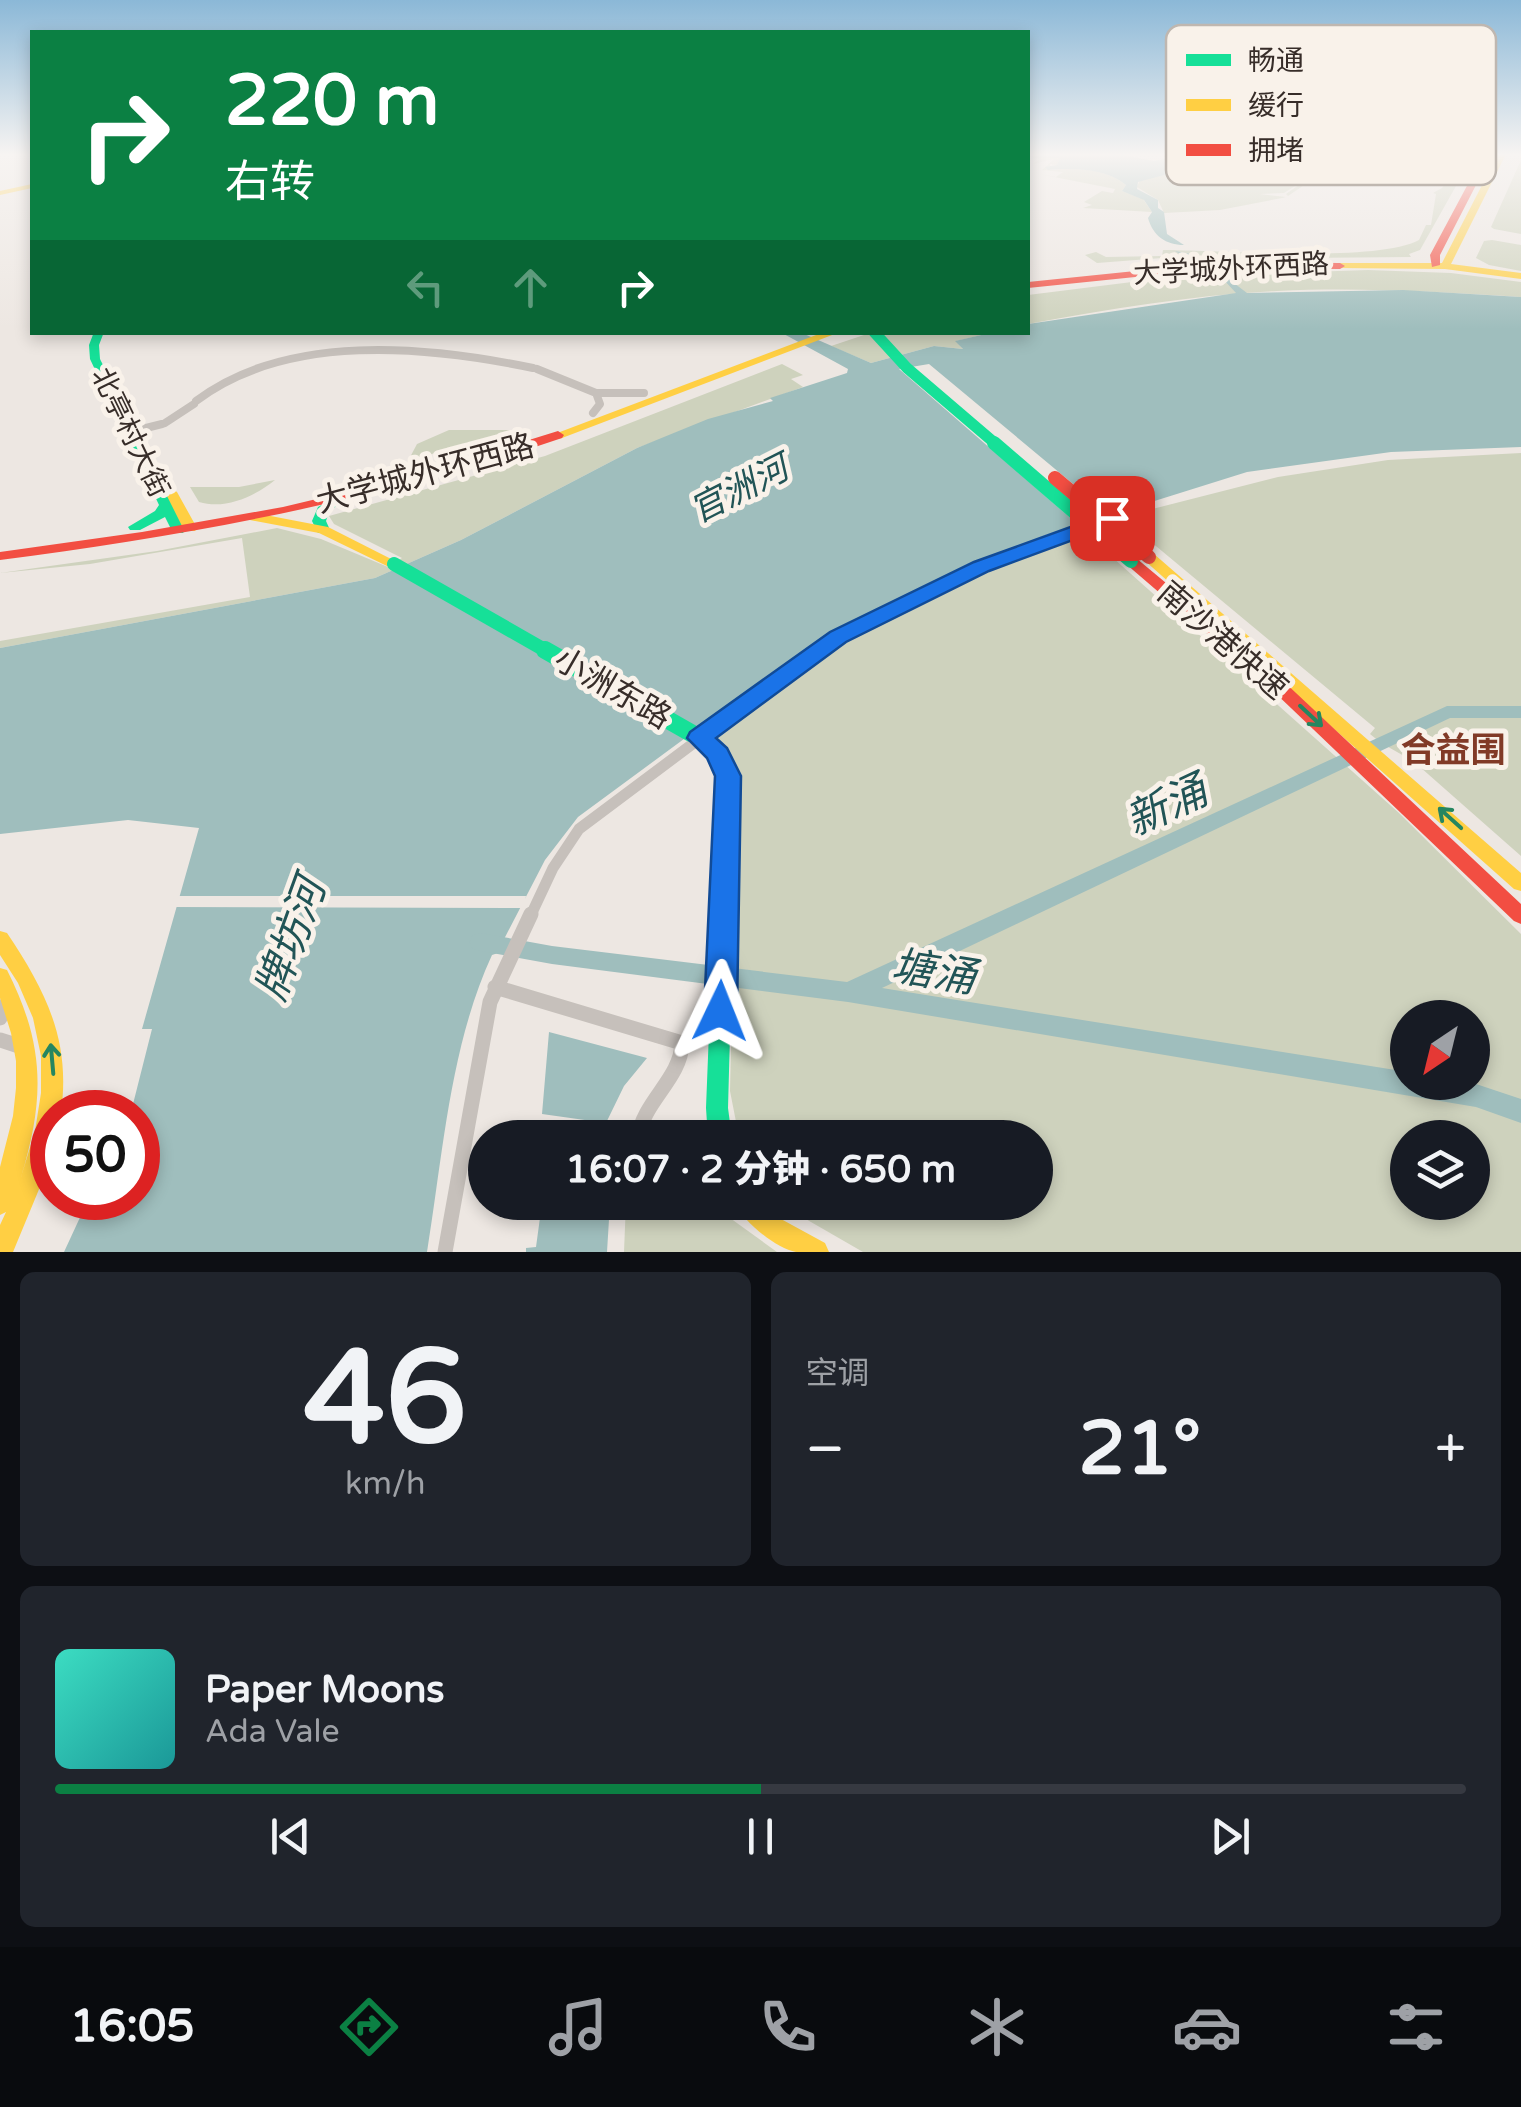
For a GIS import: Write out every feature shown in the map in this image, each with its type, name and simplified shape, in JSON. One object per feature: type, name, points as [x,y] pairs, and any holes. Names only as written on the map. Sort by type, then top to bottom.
[{"type":"main road","points":[[1440,263],[1462,212]]},
{"type":"main road","points":[[1440,263],[1469,212]]},
{"type":"main road","name":"大学城外环西路","points":[[1030,282],[1205,263],[1440,263],[1521,275]]},
{"type":"main road","name":"北亭村大街","points":[[98,335],[95,360],[182,524]]},
{"type":"main road","name":"北亭村大街","points":[[106,335],[102,354],[166,504],[182,524]]},
{"type":"main road","name":"大学城外环西路","points":[[0,556],[182,524],[374,480],[496,446],[796,339],[822,335]]},
{"type":"main road","name":"南沙港快速","points":[[877,335],[922,380],[1274,682],[1521,916]]},
{"type":"main road","name":"南沙港快速","points":[[892,335],[922,365],[1236,630],[1521,884]]},
{"type":"main road","name":"大学城外环西路","points":[[0,546],[135,527],[255,516],[339,499],[550,438],[796,339]]},
{"type":"main road","points":[[324,530],[319,524],[320,513],[339,499]]},
{"type":"main road","points":[[135,527],[156,517],[166,504]]},
{"type":"main road","name":"小洲东路","points":[[255,516],[324,530],[394,564],[695,735],[718,754],[728,776],[718,1120]]},
{"type":"main road","points":[[0,939],[20,960],[42,999],[54,1078],[46,1136],[37,1167],[0,1252]]},
{"type":"main road","points":[[0,976],[10,990],[28,1050],[29,1091],[12,1172],[0,1203]]},
{"type":"main road","points":[[764,1220],[816,1252]]},
{"type":"street","points":[[135,431],[164,424],[219,382],[241,372],[342,354],[447,353],[535,368],[596,393],[644,393]]},
{"type":"street","points":[[593,412],[600,404],[596,393]]},
{"type":"street","points":[[446,1252],[482,1034],[494,988],[552,868],[579,829],[695,735],[838,637],[982,566],[1112,518]]},
{"type":"street","points":[[494,988],[667,1036],[682,1044],[682,1059],[645,1109],[642,1120]]},
{"type":"street","points":[[0,1018],[10,990]]},
{"type":"street","points":[[0,1040],[14,1041],[28,1050]]},
{"type":"green space","points":[[1433,212],[1441,212],[1420,250],[1409,254],[1411,257],[1188,256],[1097,263],[1085,255],[1096,252],[1106,257],[1162,256],[1163,250],[1369,251],[1419,240],[1426,225],[1431,225]]},
{"type":"green space","points":[[1498,212],[1521,212],[1521,234],[1491,227]]},
{"type":"green space","points":[[1484,241],[1521,245],[1521,271],[1489,265],[1476,258]]},
{"type":"green space","points":[[1368,270],[1451,273],[1521,282],[1521,297],[1368,290],[1277,291],[1152,303],[1030,324],[1030,295],[1180,276]]},
{"type":"green space","points":[[864,335],[982,335],[956,341],[963,349],[934,346],[871,363],[831,346]]},
{"type":"green space","points":[[782,364],[803,375],[791,379],[803,387],[637,448],[461,540],[375,578],[0,648],[0,641],[250,597],[242,538],[90,564],[0,573],[157,551],[277,528],[321,539],[388,567],[402,558],[334,524],[329,516],[545,456]]},
{"type":"green space","points":[[449,430],[513,430],[408,461],[417,444]]},
{"type":"green space","points":[[1521,453],[1521,856],[1420,767],[1370,734],[1375,728],[1121,517],[1278,477],[1388,460]]},
{"type":"green space","points":[[275,480],[249,496],[219,504],[199,502],[190,487],[239,487]]},
{"type":"green space","points":[[1084,532],[1399,813],[1521,934],[1521,1252],[863,1252],[807,1220],[1053,1220],[1053,1120],[736,1120],[730,1091],[737,789],[729,757],[712,736],[833,645],[975,573]]},
{"type":"green space","points":[[625,1220],[733,1220],[777,1252],[624,1252]]},
{"type":"water","points":[[1152,212],[1164,212],[1167,234],[1184,245],[1166,241],[1148,218]]},
{"type":"water","points":[[1175,251],[1197,255],[1247,293],[1403,290],[1521,297],[1521,447],[1391,452],[1247,472],[1046,535],[910,593],[813,644],[578,817],[545,860],[501,945],[524,956],[501,952],[492,955],[466,1026],[450,1101],[427,1252],[64,1252],[79,1220],[160,1220],[160,1090],[137,1090],[152,1029],[142,1029],[199,828],[128,820],[0,834],[0,648],[375,578],[461,540],[637,448],[708,419],[773,401],[770,398],[847,373],[848,369],[786,335],[807,335],[871,363],[934,346],[963,349],[955,341],[981,335],[1030,335],[1030,324],[1236,293],[1223,279]]},
{"type":"water","points":[[549,1032],[647,1058],[624,1086],[607,1120],[542,1114]]},
{"type":"water","points":[[540,1220],[609,1220],[607,1252],[526,1252],[526,1248],[536,1247]]},
{"type":"pier","points":[[929,364],[1114,518],[1082,528],[899,369]]},
{"type":"pier","points":[[174,896],[526,896],[524,908],[171,907]]},
{"type":"waterway","name":"新涌","points":[[849,992],[1447,712],[1521,712]]},
{"type":"waterway","name":"塘涌","points":[[481,942],[552,955],[848,992],[1476,1095],[1521,1111]]},
{"type":"traffic: fast","points":[[98,335],[95,359],[178,530]]},
{"type":"traffic: fast","points":[[877,335],[907,368],[1131,561]]},
{"type":"traffic: fast","points":[[323,530],[319,521],[323,510],[339,499]]},
{"type":"traffic: fast","points":[[135,527],[160,514],[166,504]]},
{"type":"traffic: fast","points":[[394,564],[691,733]]},
{"type":"traffic: fast","points":[[691,733],[718,754],[728,777],[718,1120]]},
{"type":"traffic: slow","points":[[1340,266],[1445,266],[1472,212]]},
{"type":"traffic: slow","points":[[1445,266],[1521,276]]},
{"type":"traffic: slow","points":[[558,435],[827,335]]},
{"type":"traffic: slow","points":[[171,492],[190,528]]},
{"type":"traffic: slow","points":[[255,517],[323,530],[394,564]]},
{"type":"traffic: slow","points":[[1149,557],[1521,884]]},
{"type":"traffic: slow","points":[[0,939],[26,979],[43,1018],[52,1056],[47,1131],[20,1210],[0,1252]]},
{"type":"traffic: slow","points":[[0,976],[14,1005],[27,1061],[24,1116],[0,1203]]},
{"type":"traffic: slow","points":[[765,1220],[816,1252]]},
{"type":"traffic: jam","points":[[1435,265],[1435,255],[1457,212]]},
{"type":"traffic: jam","points":[[1030,285],[1223,265],[1340,266]]},
{"type":"traffic: jam","points":[[0,556],[142,537],[353,496],[558,435]]},
{"type":"traffic: jam","points":[[1055,478],[1149,557]]},
{"type":"traffic: jam","points":[[1131,561],[1274,682],[1521,916]]},
{"type":"district","name":"合益围","points":[[1453,750]]},
{"type":"route","points":[[720,1011],[728,776],[718,754],[699,738],[838,637],[982,566],[1112,518]]},
{"type":"water label","name":"官洲河","points":[[739,489]]},
{"type":"water label","name":"牌坊河","points":[[290,939]]}]
